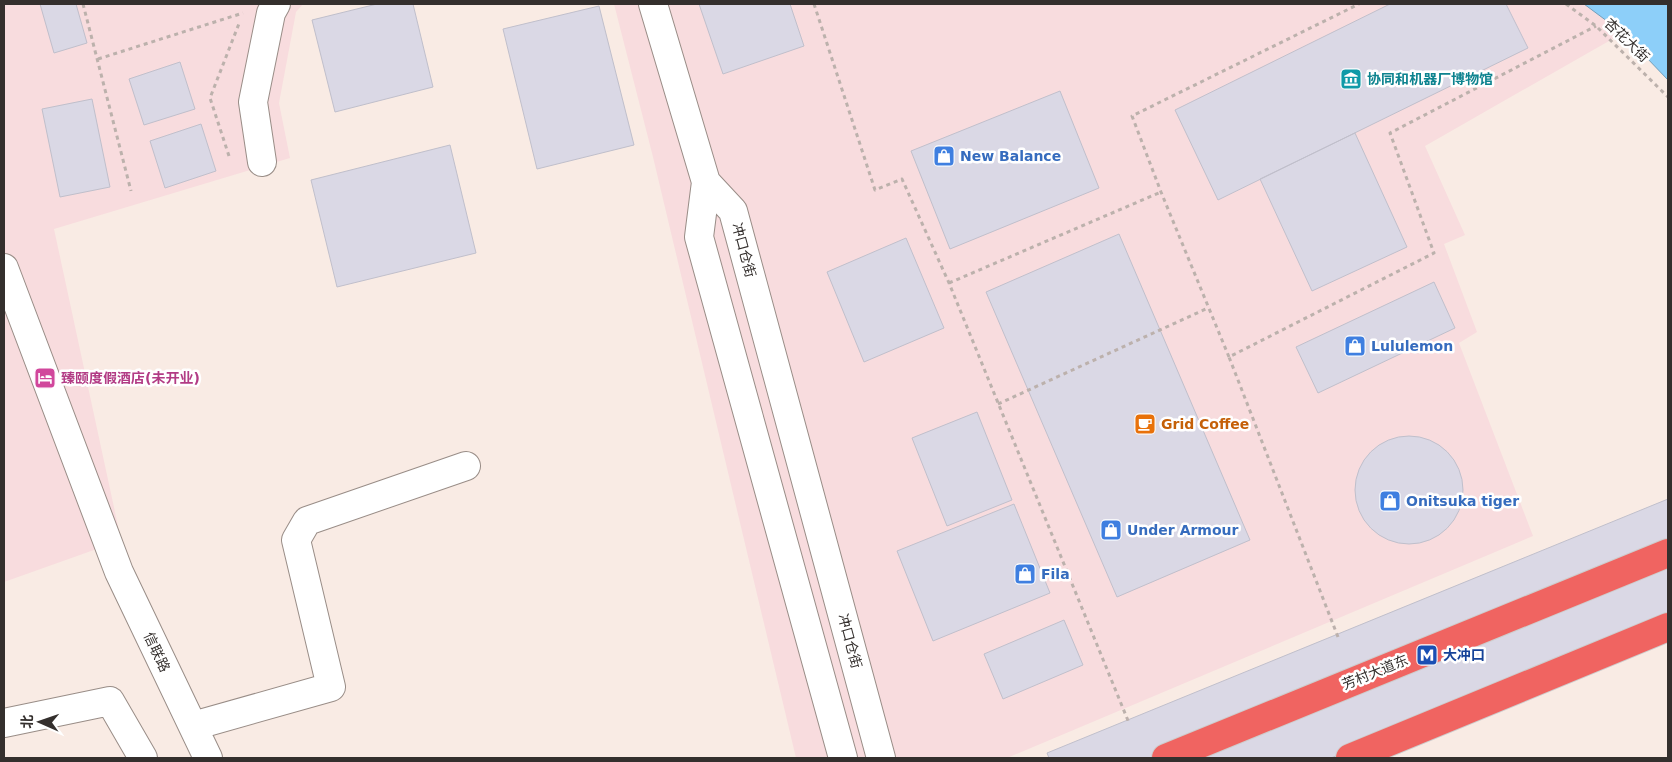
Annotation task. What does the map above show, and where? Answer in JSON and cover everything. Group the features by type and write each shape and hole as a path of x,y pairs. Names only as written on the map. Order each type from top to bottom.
{"highway":[{"name":"芳村大道东","path":"1166,758 1668,553"},
{"path":"1350,758 1668,627"}],"street":[{"path":"262,162 253,102 271,13 276,4"},
{"path":"653,4 706,182 699,237 843,758"},
{"name":"冲口仓街","path":"706,182 733,211 881,758"},
{"name":"信联路","path":"4,268 119,572 208,758"},
{"path":"193,726 332,687 296,540 307,521 466,466"},
{"path":"4,723 110,701 142,758"}],"path":[{"path":"83,4 131,191"},
{"path":"814,4 875,190 902,179 949,283 1129,723"},
{"path":"1338,637 1229,357 1132,116 1359,4"},
{"name":"杏花大街","path":"1566,4 1596,26 1668,97"},
{"path":"229,156 210,98 246,8"},
{"path":"98,59 243,13"},
{"path":"1229,357 1434,254 1390,133 1596,26"},
{"path":"949,283 1161,192"},
{"path":"998,404 1208,308"}],"shaded area":[{"path":"4,4 303,4 296,12 279,103 290,158 54,229 118,526 108,545 4,582"},
{"path":"614,4 1584,4 1623,33 1425,146 1465,235 1444,244 1477,332 1459,343 1533,536 1007,758 796,758 653,157"}],"water":[{"path":"1584,4 1668,4 1668,80 1623,33"}],"building":[{"path":"40,4 76,4 87,43 54,53"},
{"path":"377,4 413,4 433,87 335,112 312,20"},
{"path":"699,4 790,4 804,46 723,74"},
{"name":"协同和机器厂博物馆","path":"1390,4 1506,4 1528,48 1218,200 1175,110"},
{"path":"599,6 634,145 537,169 503,29"},
{"path":"180,62 195,109 144,125 129,79"},
{"path":"1060,91 1099,188 950,249 911,151"},
{"path":"92,99 110,187 60,197 42,109"},
{"path":"201,124 216,171 165,188 150,141"},
{"path":"1355,133 1407,247 1312,291 1260,179"},
{"path":"450,145 476,253 337,287 311,180"},
{"path":"1119,234 1250,540 1117,597 986,292"},
{"path":"906,238 944,328 864,362 827,272"},
{"path":"1434,282 1455,328 1318,393 1296,347"},
{"path":"977,412 1012,500 947,526 912,438"},
{"path":"1409,436 1430,440 1447,452 1459,469 1463,490 1459,511 1447,528 1430,540 1409,544 1388,540 1371,528 1359,511 1355,490 1359,469 1371,452 1388,440"},
{"path":"1668,499 1668,621 1331,758 1049,758 1047,753"},
{"path":"1014,504 1050,593 933,641 897,551"},
{"path":"1064,620 1083,665 1003,699 984,654"}],"place":[{"name":"协同和机器厂博物馆","path":"1351,79"},
{"name":"New Balance","path":"944,156"},
{"name":"Lululemon","path":"1355,346"},
{"name":"臻颐度假酒店(未开业)","path":"45,378"},
{"name":"Grid Coffee","path":"1145,424"},
{"name":"Onitsuka tiger","path":"1390,501"},
{"name":"Under Armour","path":"1111,530"},
{"name":"Fila","path":"1025,574"},
{"name":"大冲口","path":"1427,655"}]}
